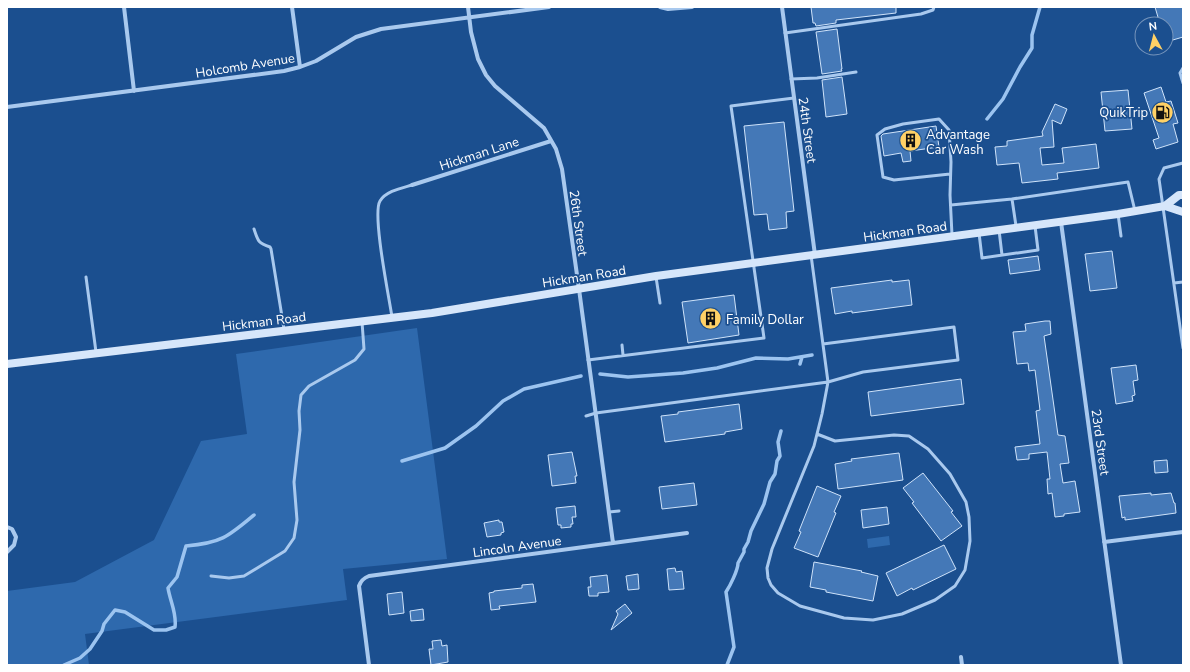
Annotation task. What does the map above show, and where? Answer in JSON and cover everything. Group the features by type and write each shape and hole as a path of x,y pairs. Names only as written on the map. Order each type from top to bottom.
{"main road":[{"name":"Hickman Road","path":"7,364 432,313 656,276 1118,214 1164,206 1179,195 1183,195"},
{"name":"Hickman Road","path":"1164,206 1183,212"}],"street":[{"path":"124,7 134,91"},
{"path":"292,7 300,67"},
{"name":"26th Street","path":"468,7 478,59 486,75 495,86 544,128 556,149 562,169 613,543"},
{"name":"Holcomb Avenue","path":"7,107 245,77 300,67 316,61 356,37 381,29 550,7"},
{"path":"660,7 668,9 692,7"},
{"name":"24th Street","path":"782,7 813,255"},
{"name":"Hickman Lane","path":"412,185 551,141"},
{"name":"23rd Street","path":"1061,222 1121,665"},
{"path":"7,527 12,529 16,538 14,545 7,552"},
{"path":"1104,542 1183,532"},
{"name":"Lincoln Avenue","path":"369,665 359,586 361,581 369,576 687,533"},
{"path":"961,657 962,665"}],"lane":[{"path":"785,33 921,14 933,10 934,7"},
{"path":"1183,68 1180,73 1183,83"},
{"path":"791,79 817,78 856,72"},
{"path":"588,360 764,338 731,106 794,98"},
{"path":"950,174 894,180 883,178 877,135 885,129 903,124 939,119 948,130 950,174 950,195 952,236"},
{"path":"1183,163 1164,168 1159,179 1183,348"},
{"path":"951,205 1012,199 1128,182 1135,211"},
{"path":"392,318 380,244 378,213 379,202 384,195 412,185"},
{"path":"1012,199 1016,228"},
{"path":"1118,214 1121,236"},
{"path":"979,233 982,258 1038,250 1035,225"},
{"path":"254,229 257,240 261,244 270,247 271,249 284,331"},
{"path":"999,230 1002,255"},
{"path":"813,255 828,382 817,434 768,562 768,578 771,585 778,593 800,606 844,618 873,620 902,614 935,600 955,586 965,570 970,542 969,518 966,502 950,474 928,448 909,436 894,435 835,441 817,434"},
{"path":"656,276 660,303"},
{"path":"86,277 97,354"},
{"path":"1174,283 1183,282"},
{"path":"211,576 229,578 244,576 284,551 294,538 297,520 294,482 300,430 301,395 309,386 355,360 364,349 362,322"},
{"path":"586,416 596,413 828,382 863,372 958,360 954,327 823,344"},
{"path":"622,345 623,355"},
{"path":"666,345 666,350"},
{"path":"609,512 619,511"}],"shaded area":[{"path":"417,328 447,559 343,569 347,600 85,634 89,665 7,665 7,591 75,582 154,540 201,441 247,434 236,354"},
{"path":"889,536 890,545 868,548 867,539"}],"building":[{"path":"811,7 896,7 896,13 836,20 836,23 816,26 815,23 813,23"},
{"path":"1155,7 1183,7 1183,37 1174,40 1174,16 1158,16"},
{"path":"837,29 842,71 822,74 816,32"},
{"path":"842,77 847,114 826,117 822,80"},
{"name":"QuikTrip","path":"1161,87 1166,102 1171,101 1178,123 1173,124 1178,142 1156,149 1153,140 1159,138 1144,93"},
{"path":"1128,90 1132,129 1105,131 1101,92"},
{"path":"1055,104 1067,109 1061,124 1052,120 1054,147 1040,148 1042,165 1064,163 1062,148 1096,144 1099,168 1057,173 1058,179 1022,183 1019,163 997,165 995,147 1007,146 1007,141 1043,136 1042,132"},
{"path":"784,122 794,211 786,212 787,228 769,230 767,214 754,215 744,126"},
{"name":"Advantage Car Wash","path":"936,126 939,147 910,151 911,161 903,162 901,153 884,156 881,136 883,134"},
{"path":"1112,251 1117,288 1090,291 1085,254"},
{"path":"1038,256 1040,270 1010,274 1008,260"},
{"path":"892,280 892,282 909,280 912,305 835,314 831,288"},
{"name":"Family Dollar","path":"734,295 739,335 688,343 682,302"},
{"path":"1050,321 1051,334 1044,336 1058,435 1065,436 1069,463 1060,464 1063,483 1075,481 1080,512 1055,517 1052,493 1048,494 1047,479 1050,479 1047,452 1029,454 1029,459 1017,460 1015,447 1040,444 1036,411 1040,410 1035,370 1029,371 1028,363 1017,364 1013,332 1026,331 1025,324"},
{"path":"1136,365 1138,380 1133,381 1135,395 1132,396 1133,401 1116,404 1111,368"},
{"path":"961,379 964,404 871,416 868,392"},
{"path":"739,404 742,429 725,432 725,434 665,442 661,416 678,414 678,412"},
{"path":"572,452 577,476 575,476 576,483 552,486 548,455"},
{"path":"899,453 903,480 838,489 835,464 852,461 851,459"},
{"path":"1167,460 1168,472 1155,473 1154,461"},
{"path":"923,473 953,511 951,512 962,526 941,541 912,503 914,502 903,488"},
{"path":"694,483 697,505 662,509 659,487"},
{"path":"817,486 841,496 834,512 836,513 818,557 794,548 801,532 799,531"},
{"path":"1151,493 1151,495 1171,493 1175,503 1176,513 1125,520 1125,517 1122,518 1119,496"},
{"path":"575,506 576,517 572,517 573,524 571,524 571,527 561,528 561,525 558,525 556,508"},
{"path":"887,507 889,524 863,528 861,510"},
{"path":"499,520 499,522 502,522 504,532 501,533 501,535 487,537 484,523"},
{"path":"944,545 956,569 913,590 912,588 897,596 886,573"},
{"path":"814,562 862,571 861,572 878,576 873,601 826,592 826,590 810,587"},
{"path":"675,568 676,572 682,571 684,589 669,590 667,569"},
{"path":"638,574 639,589 628,590 626,576"},
{"path":"607,575 609,592 598,593 598,596 589,596 588,587 591,587 590,577"},
{"path":"533,584 536,602 499,606 500,609 491,610 489,593 494,591 522,588 522,585"},
{"path":"402,592 404,613 389,615 387,594"},
{"path":"625,604 632,613 611,630 618,614 616,611"},
{"path":"423,609 424,620 411,621 410,611"},
{"path":"441,640 442,646 447,645 448,662 431,665 429,649 433,649 432,641"}],"waterway":[{"path":"987,119 1003,99 1032,48 1032,35 1040,7"},
{"path":"600,374 628,377 683,373 717,368 756,358 788,359 812,355"},
{"path":"800,364 802,357"},
{"path":"402,461 445,448 476,426 503,401 524,389 581,376"},
{"path":"727,665 734,647 726,592 734,578 738,563 764,504 770,482 775,474 777,461 780,456 778,442 781,431"},
{"path":"64,665 80,658 90,649 102,631 104,624 115,610 125,612 154,630 166,630 175,627 174,612 168,588 177,577 186,546 208,543 223,538 254,515"}],"place":[{"name":"QuikTrip","path":"1163,112"},
{"name":"Advantage Car Wash","path":"910,141"},
{"name":"Family Dollar","path":"711,319"}]}
